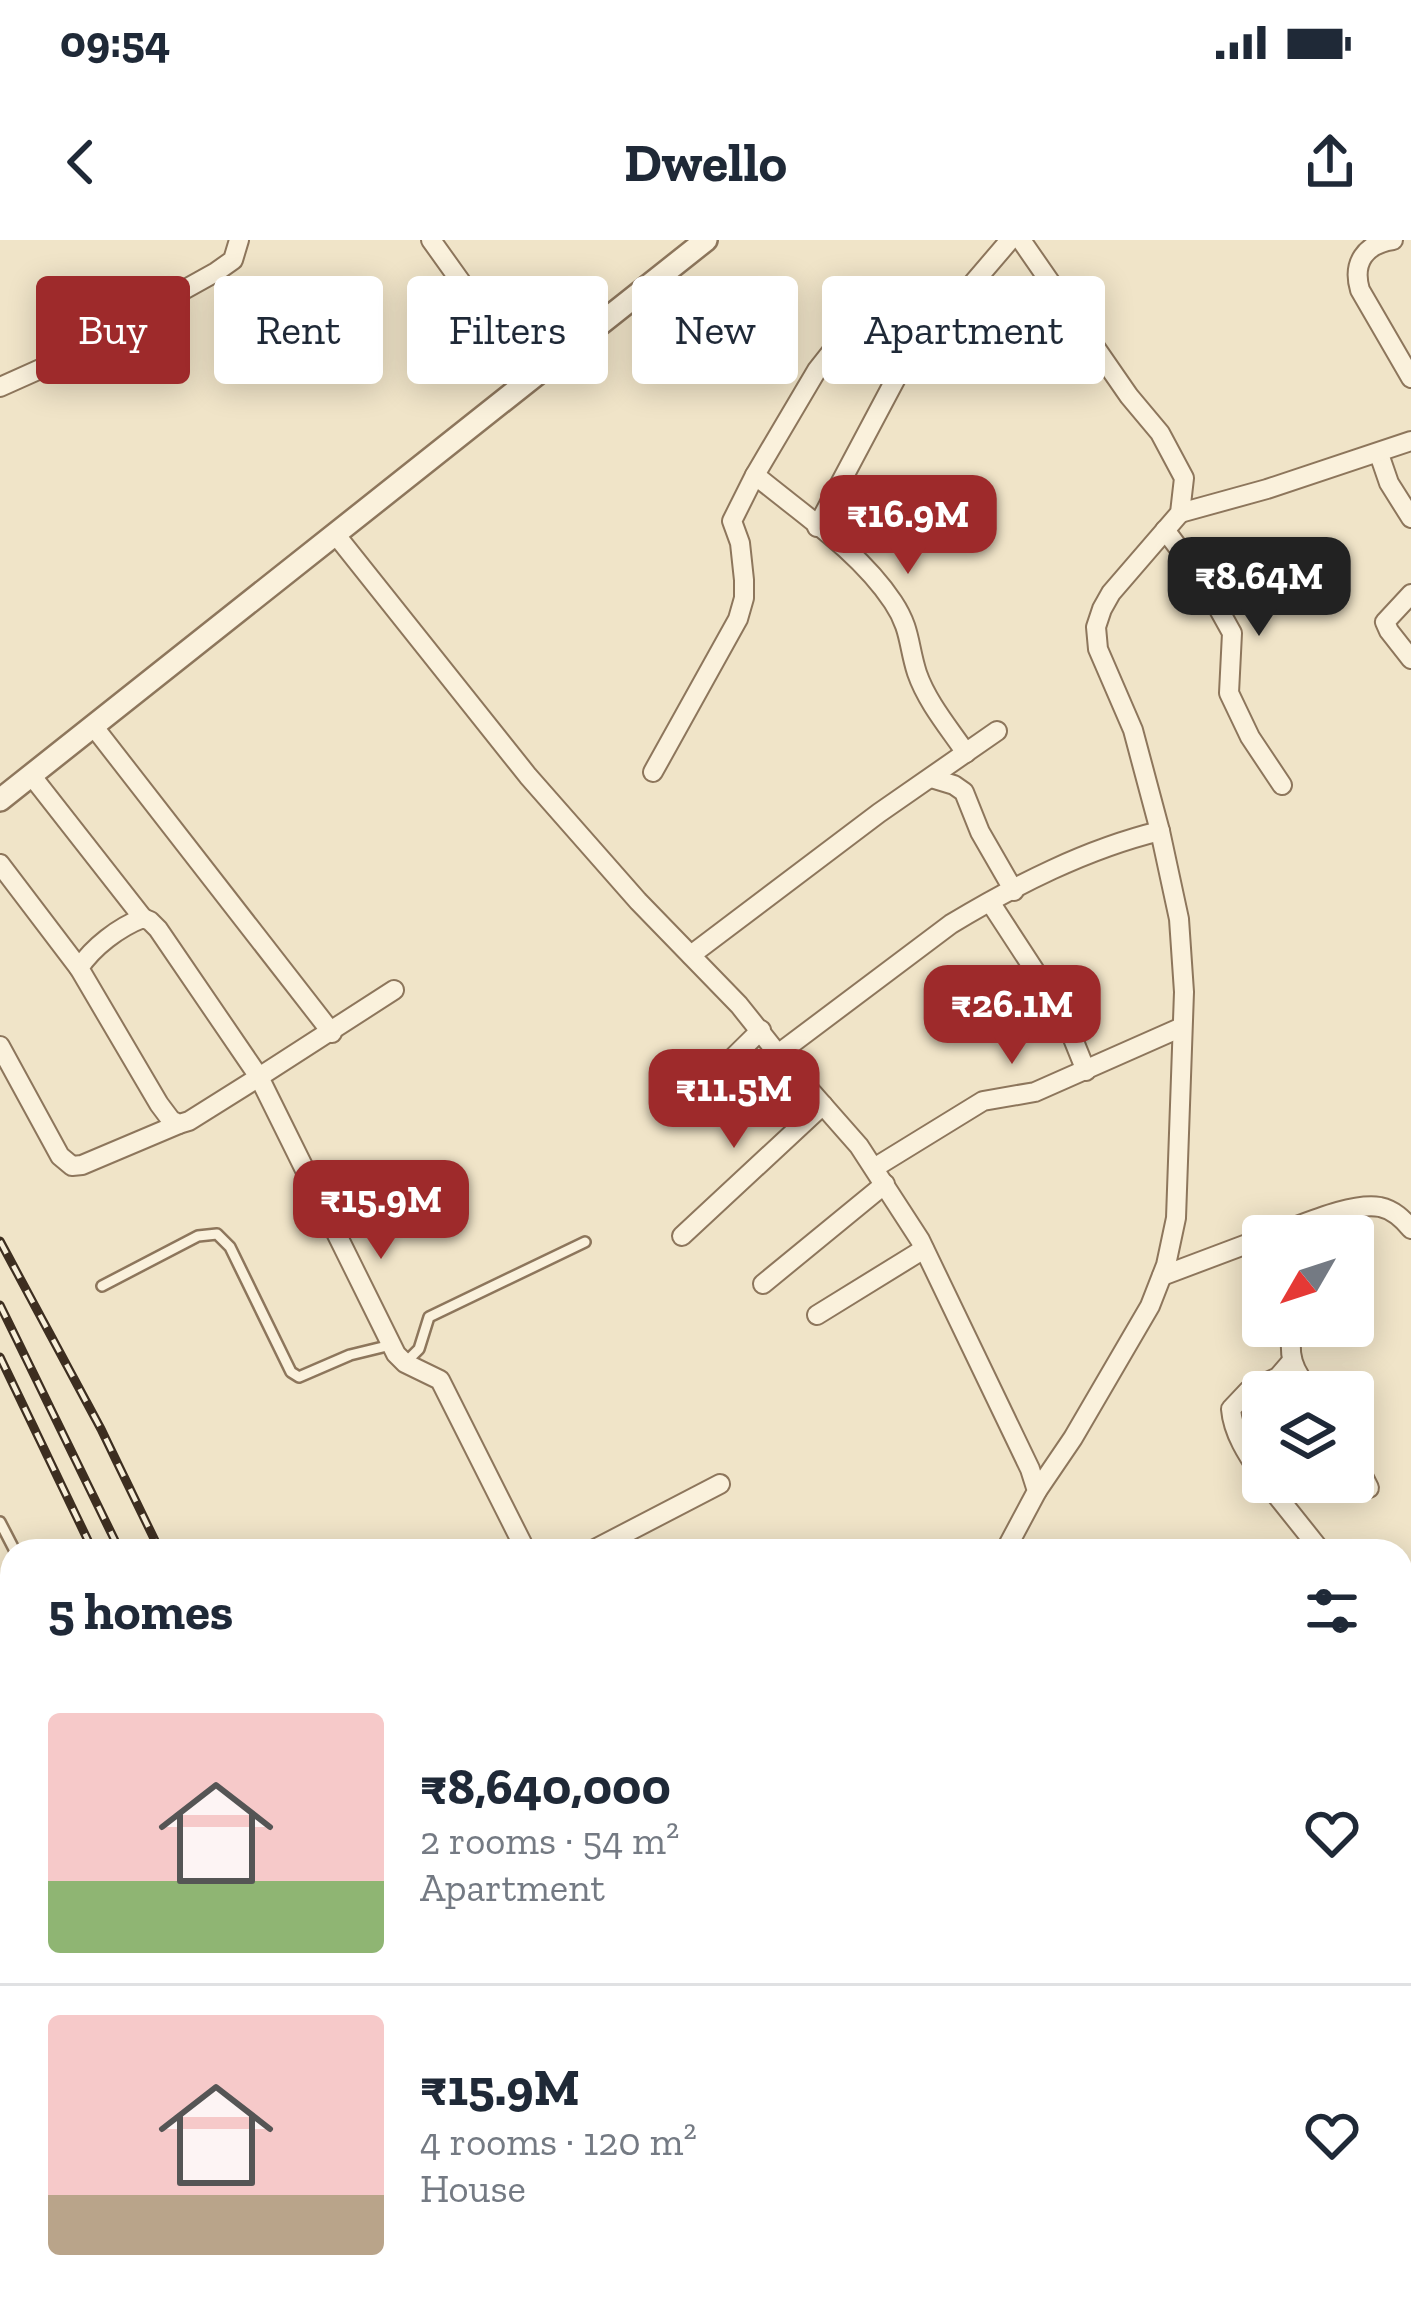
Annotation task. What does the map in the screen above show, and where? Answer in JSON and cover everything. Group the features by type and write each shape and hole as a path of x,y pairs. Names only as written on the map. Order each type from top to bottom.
{"street":[{"path":"0,387 216,272 232,260 239,240"},
{"path":"431,240 457,276"},
{"path":"608,318 706,240"},
{"path":"979,276 1010,240"},
{"path":"1021,240 1174,458 1184,478 1180,513"},
{"path":"1393,240 1378,242 1366,252 1357,264 1356,277 1411,378"},
{"path":"653,772 738,619 744,580 733,521 822,364"},
{"path":"0,800 526,384"},
{"path":"818,527 893,384"},
{"path":"1011,1539 1150,1306 1171,1247 1178,1201 1184,969 1179,919 1132,730 1098,649 1096,627 1102,609 1180,513 1411,441"},
{"path":"1379,454 1388,483 1411,518"},
{"path":"755,476 878,581 911,639 924,689 966,753"},
{"path":"1165,530 1202,579 1232,633 1229,693 1250,737 1282,785"},
{"path":"336,535 528,776 761,1030 859,1146 924,1249 1037,1491"},
{"path":"1411,593 1385,622 1411,659"},
{"path":"94,727 332,1033"},
{"path":"691,955 998,731"},
{"path":"32,775 143,918 158,929 259,1077 391,1346 405,1363 440,1380 520,1539"},
{"path":"931,778 964,792 1013,891"},
{"path":"778,1054 951,924 1091,851 1160,832"},
{"path":"0,864 79,968 159,1104 179,1124"},
{"path":"990,902 1063,1014 1086,1071"},
{"path":"79,968 121,928 143,918"},
{"path":"0,1046 60,1156 72,1166 82,1165 189,1121 394,990"},
{"path":"764,1284 880,1176 982,1101 1036,1092 1182,1027"},
{"path":"683,1107 761,1030"},
{"path":"682,1236 823,1105"},
{"path":"1334,1215 1379,1207 1411,1229"},
{"path":"1162,1276 1242,1247"},
{"path":"817,1315 924,1249"},
{"path":"1292,1347 1295,1371"},
{"path":"1283,1371 1291,1362"},
{"path":"1242,1397 1231,1408 1231,1418 1242,1446"},
{"path":"614,1539 720,1484"},
{"path":"1282,1503 1311,1539"}],"lane":[{"path":"102,1286 198,1236 217,1234 230,1246 291,1372 299,1377 350,1355 391,1346"},
{"path":"405,1363 419,1349 429,1317 585,1242"}],"railway":[{"path":"0,1241 154,1539"},
{"path":"0,1305 114,1539"},
{"path":"0,1357 87,1539"}]}
